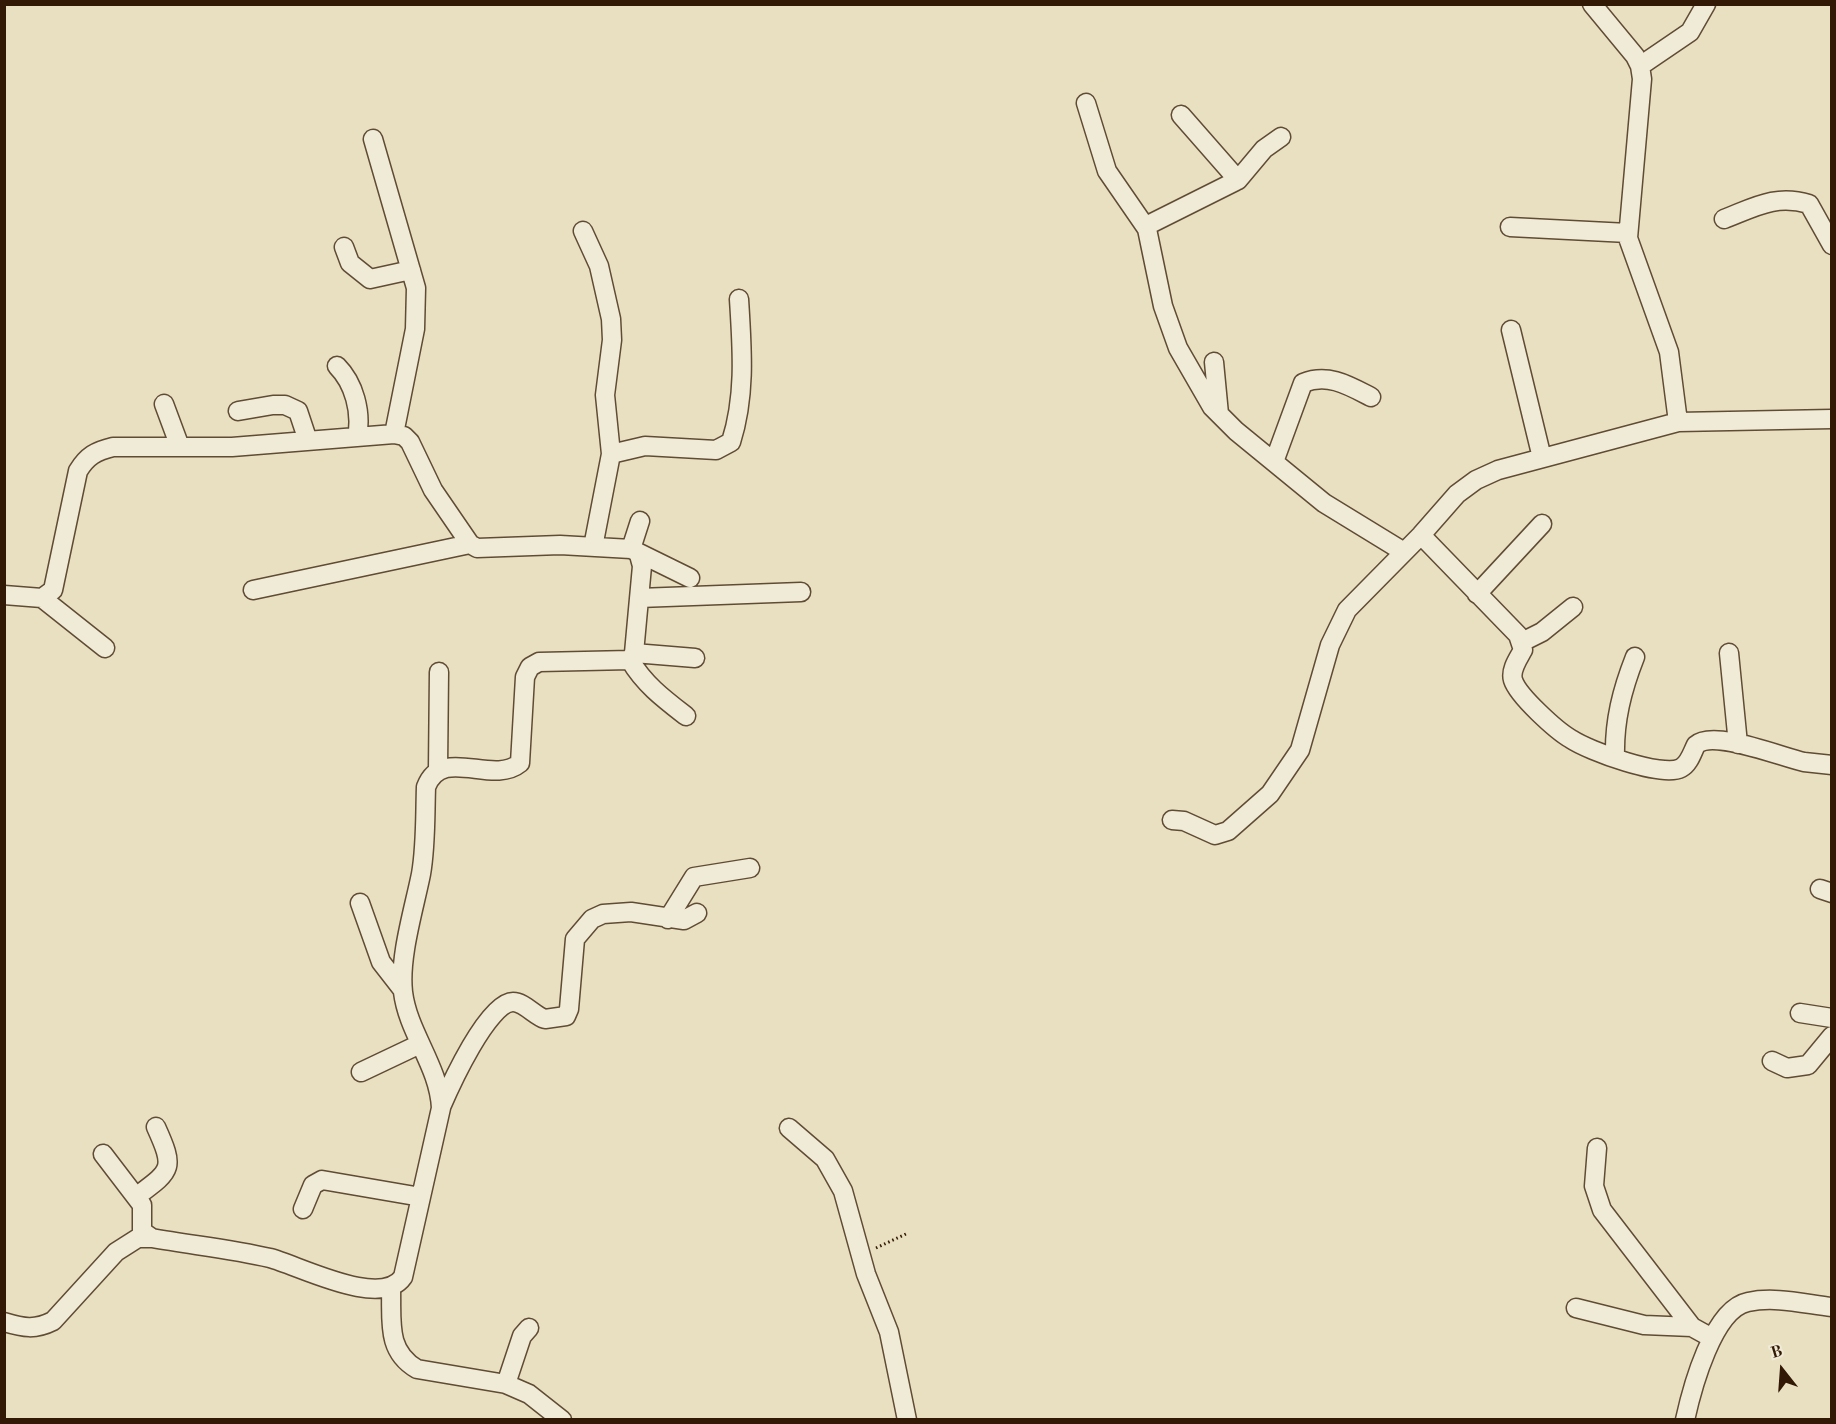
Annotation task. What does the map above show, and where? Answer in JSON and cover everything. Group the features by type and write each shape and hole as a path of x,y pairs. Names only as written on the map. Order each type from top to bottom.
{"street":[{"path":"1592,4 1640,66 1642,79 1628,233 1632,253 1669,352 1678,422"},
{"path":"1640,66 1690,32 1706,4"},
{"path":"1086,103 1107,171 1147,229 1163,306 1178,348 1193,379 1219,414 1324,503 1404,552"},
{"path":"1181,115 1238,180"},
{"path":"1147,229 1150,224 1238,180 1264,149 1281,137"},
{"path":"373,140 416,288 415,329 394,434"},
{"path":"1724,219 1783,198 1795,200 1809,204 1832,245"},
{"path":"1510,227 1628,233"},
{"path":"583,231 599,266 611,319 612,340 605,395 611,454 593,547"},
{"path":"344,247 350,263 370,279 411,270"},
{"path":"611,454 645,446 716,450 731,442 740,413 743,363 740,299"},
{"path":"1511,330 1542,458"},
{"path":"1214,362 1219,414"},
{"path":"337,366 349,378 353,392 359,427 357,437"},
{"path":"1274,462 1302,383 1315,378 1327,378 1371,397"},
{"path":"164,404 180,447"},
{"path":"238,411 285,405 298,411 308,441"},
{"path":"1172,820 1184,821 1215,834 1222,833 1228,831 1270,794 1300,750 1330,645 1347,610 1421,535 1457,494 1476,480 1498,470 1678,422 1832,419"},
{"path":"42,598 53,590 78,471 85,459 98,450 113,447 232,447 394,434 404,436 410,442 433,490 477,549 560,544 635,552 690,578"},
{"path":"640,521 635,552 642,566 632,656 640,676 686,716"},
{"path":"1477,594 1542,524"},
{"path":"1421,535 1518,635 1522,642 1522,650 1513,670 1516,686 1555,728 1589,749 1658,770 1671,771 1687,764 1700,741 1738,744 1803,762 1832,765"},
{"path":"253,590 471,543"},
{"path":"639,598 801,592"},
{"path":"4,595 42,598 105,648"},
{"path":"1522,642 1542,632 1573,607"},
{"path":"1729,653 1738,744"},
{"path":"441,1108 437,1080 410,1023 402,989 403,970 423,859 426,787 430,777 438,769 448,766 504,771 520,763 525,677 530,667 539,662 632,656 695,658"},
{"path":"1615,757 1614,729 1625,684 1635,657"},
{"path":"438,769 439,672"},
{"path":"668,919 694,877 750,868"},
{"path":"360,903 381,962 402,989"},
{"path":"562,1419 529,1394 506,1384 417,1369 404,1362 393,1338 391,1289 403,1277 441,1108 454,1075 478,1035 505,1004 513,1002 545,1019 566,1016 569,1009 575,939 592,919 603,914 631,912 684,920 698,913"},
{"path":"1800,1013 1832,1017"},
{"path":"1772,1061 1787,1068 1808,1065 1832,1036"},
{"path":"361,1072 420,1044"},
{"path":"137,1196 166,1173 168,1165 166,1148 156,1127"},
{"path":"789,1128 825,1159 836,1174 843,1191 861,1255 889,1332 907,1419"},
{"path":"1597,1148 1594,1185 1602,1210 1692,1327 1712,1338"},
{"path":"103,1154 137,1196 142,1207 142,1231 152,1238"},
{"path":"303,1209 313,1185 322,1180 421,1197"},
{"path":"4,1322 26,1328 40,1328 53,1321 116,1252 138,1238 152,1238 269,1258 329,1281 391,1289"},
{"path":"1685,1419 1712,1338 1730,1311 1746,1302 1765,1300 1832,1307"},
{"path":"1576,1308 1644,1325 1692,1327"},
{"path":"506,1384 522,1336 529,1328"}],"path":[{"path":"861,1255 908,1233"}]}
